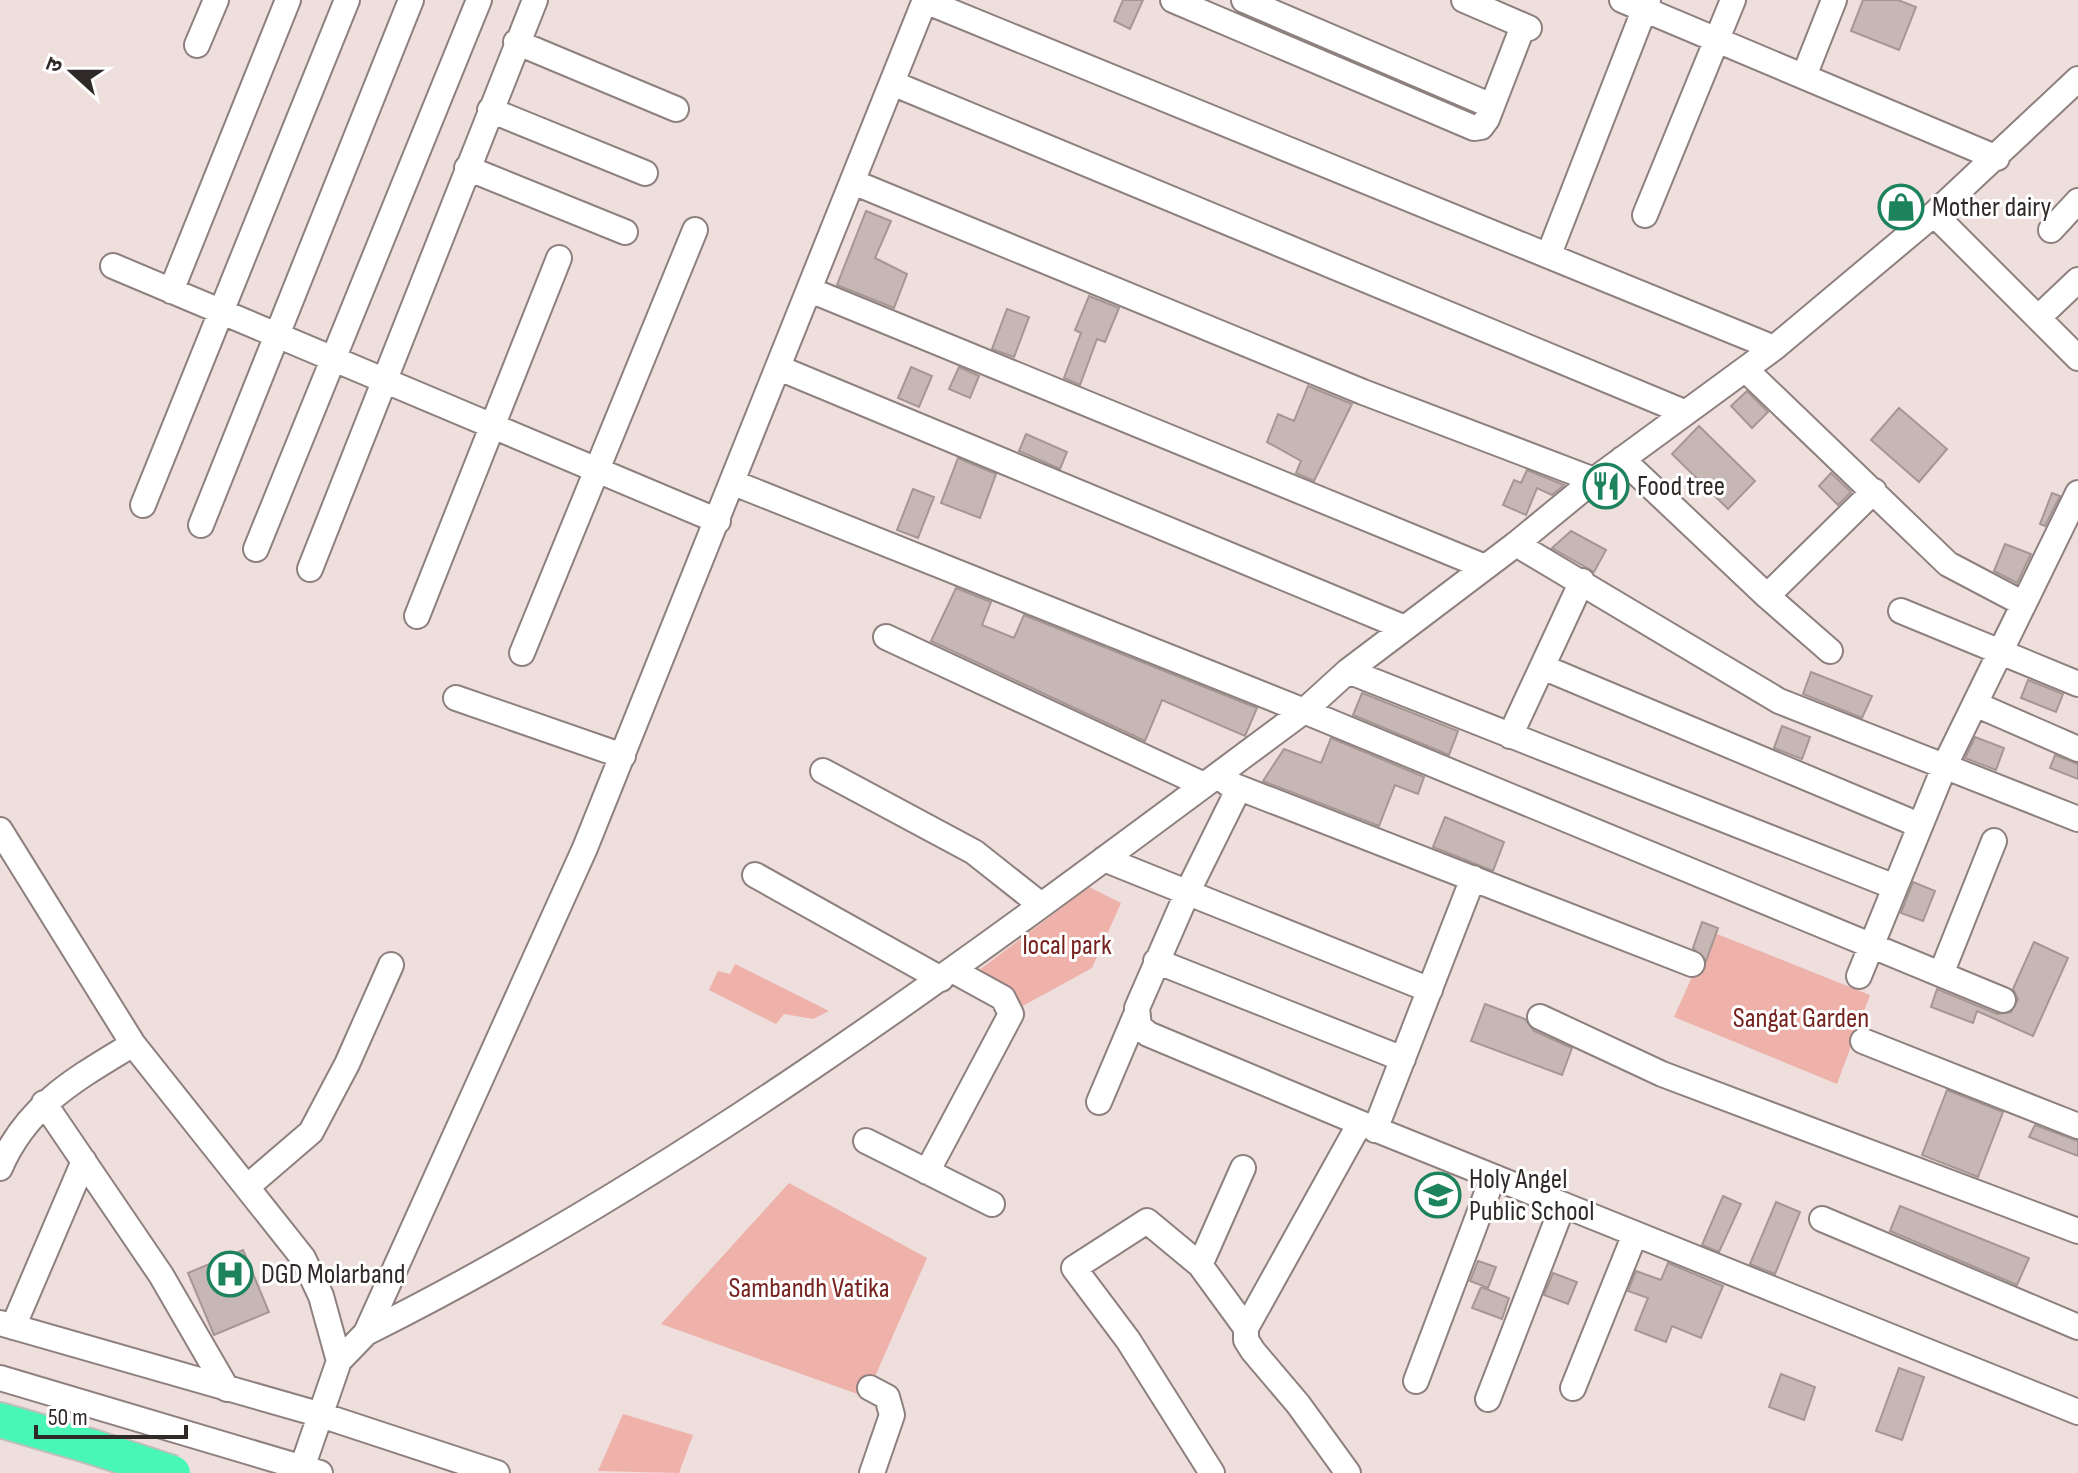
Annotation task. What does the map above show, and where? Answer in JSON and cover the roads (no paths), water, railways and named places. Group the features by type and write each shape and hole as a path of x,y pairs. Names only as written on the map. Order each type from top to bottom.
{"highway":[{"path":"0,1420 173,1473"}],"street":[{"path":"197,45 216,0"},
{"path":"171,291 288,0"},
{"path":"143,505 347,0"},
{"path":"201,525 411,0"},
{"path":"256,549 479,0"},
{"path":"310,569 535,0"},
{"path":"366,1333 585,848 734,483 925,0 1774,348"},
{"path":"1173,0 1474,128 1481,127 1492,106 1526,27 1464,0"},
{"path":"1244,0 1492,106"},
{"path":"1645,215 1733,0"},
{"path":"1804,76 1834,0"},
{"path":"1549,254 1638,3 1716,42 1997,158"},
{"path":"516,42 676,109"},
{"path":"0,1378 311,1470 318,1414 339,1361 366,1333 539,1241 785,1084 946,974 1104,859 1304,711 1348,671 1516,544 1594,480 1774,348 1934,214 2078,79"},
{"path":"892,83 1684,412"},
{"path":"490,110 645,173"},
{"path":"467,168 625,232"},
{"path":"853,182 1363,392 1594,480"},
{"path":"2051,230 2078,201"},
{"path":"1934,214 2078,358"},
{"path":"522,653 695,230"},
{"path":"417,616 559,258"},
{"path":"113,266 718,521"},
{"path":"2039,317 2078,280"},
{"path":"810,290 1485,567"},
{"path":"779,368 1405,628"},
{"path":"1746,370 1948,564 2022,603"},
{"path":"1622,459 1830,651"},
{"path":"734,483 1304,711 2003,1000"},
{"path":"1767,596 1874,491"},
{"path":"1859,976 1945,765 2078,493"},
{"path":"1516,544 1779,701 2078,819"},
{"path":"1510,736 1545,668 1582,581"},
{"path":"1901,611 2078,684"},
{"path":"886,637 1209,781 1239,788 1692,964"},
{"path":"1545,668 1919,825"},
{"path":"1348,671 1895,887"},
{"path":"456,698 623,756"},
{"path":"1975,704 2078,749"},
{"path":"823,771 974,852 1041,905"},
{"path":"1099,1102 1156,961 1239,788"},
{"path":"0,830 133,1044 303,1258 321,1296 339,1361"},
{"path":"1941,974 1994,841"},
{"path":"1104,859 1430,990"},
{"path":"755,875 946,974 1003,998 1011,1014 927,1172"},
{"path":"1348,1473 1298,1404 1253,1351 1246,1340 1246,1328 1368,1126 1403,1059 1473,878"},
{"path":"1156,961 1403,1059"},
{"path":"247,1187 311,1132 347,1064 391,965"},
{"path":"1135,1017 1148,1034 1493,1177 2078,1412"},
{"path":"1540,1017 1662,1074 2078,1231"},
{"path":"1863,1041 2078,1126"},
{"path":"0,1168 26,1120 44,1103 133,1044"},
{"path":"44,1103 161,1275 227,1389"},
{"path":"866,1141 992,1204"},
{"path":"84,1161 6,1325 318,1414 497,1473"},
{"path":"1200,1265 1243,1168"},
{"path":"1416,1381 1493,1177"},
{"path":"1488,1399 1563,1205"},
{"path":"1822,1219 2078,1327"},
{"path":"1212,1473 1128,1340 1074,1268 1147,1221 1200,1265 1246,1328"},
{"path":"1573,1388 1635,1234"},
{"path":"870,1388 887,1397 892,1415 872,1473"},
{"path":"158,1424 159,1473"}],"place":[{"name":"Mother dairy","path":"1901,207"},
{"name":"Food tree","path":"1606,486"},
{"name":"Holy Angel Public School","path":"1438,1195"},
{"name":"DGD Molarband","path":"230,1274"}],"park label":[{"name":"local park","path":"1067,945"},
{"name":"Sangat Garden","path":"1801,1018"},
{"name":"Sambandh Vatika","path":"809,1288"}]}
